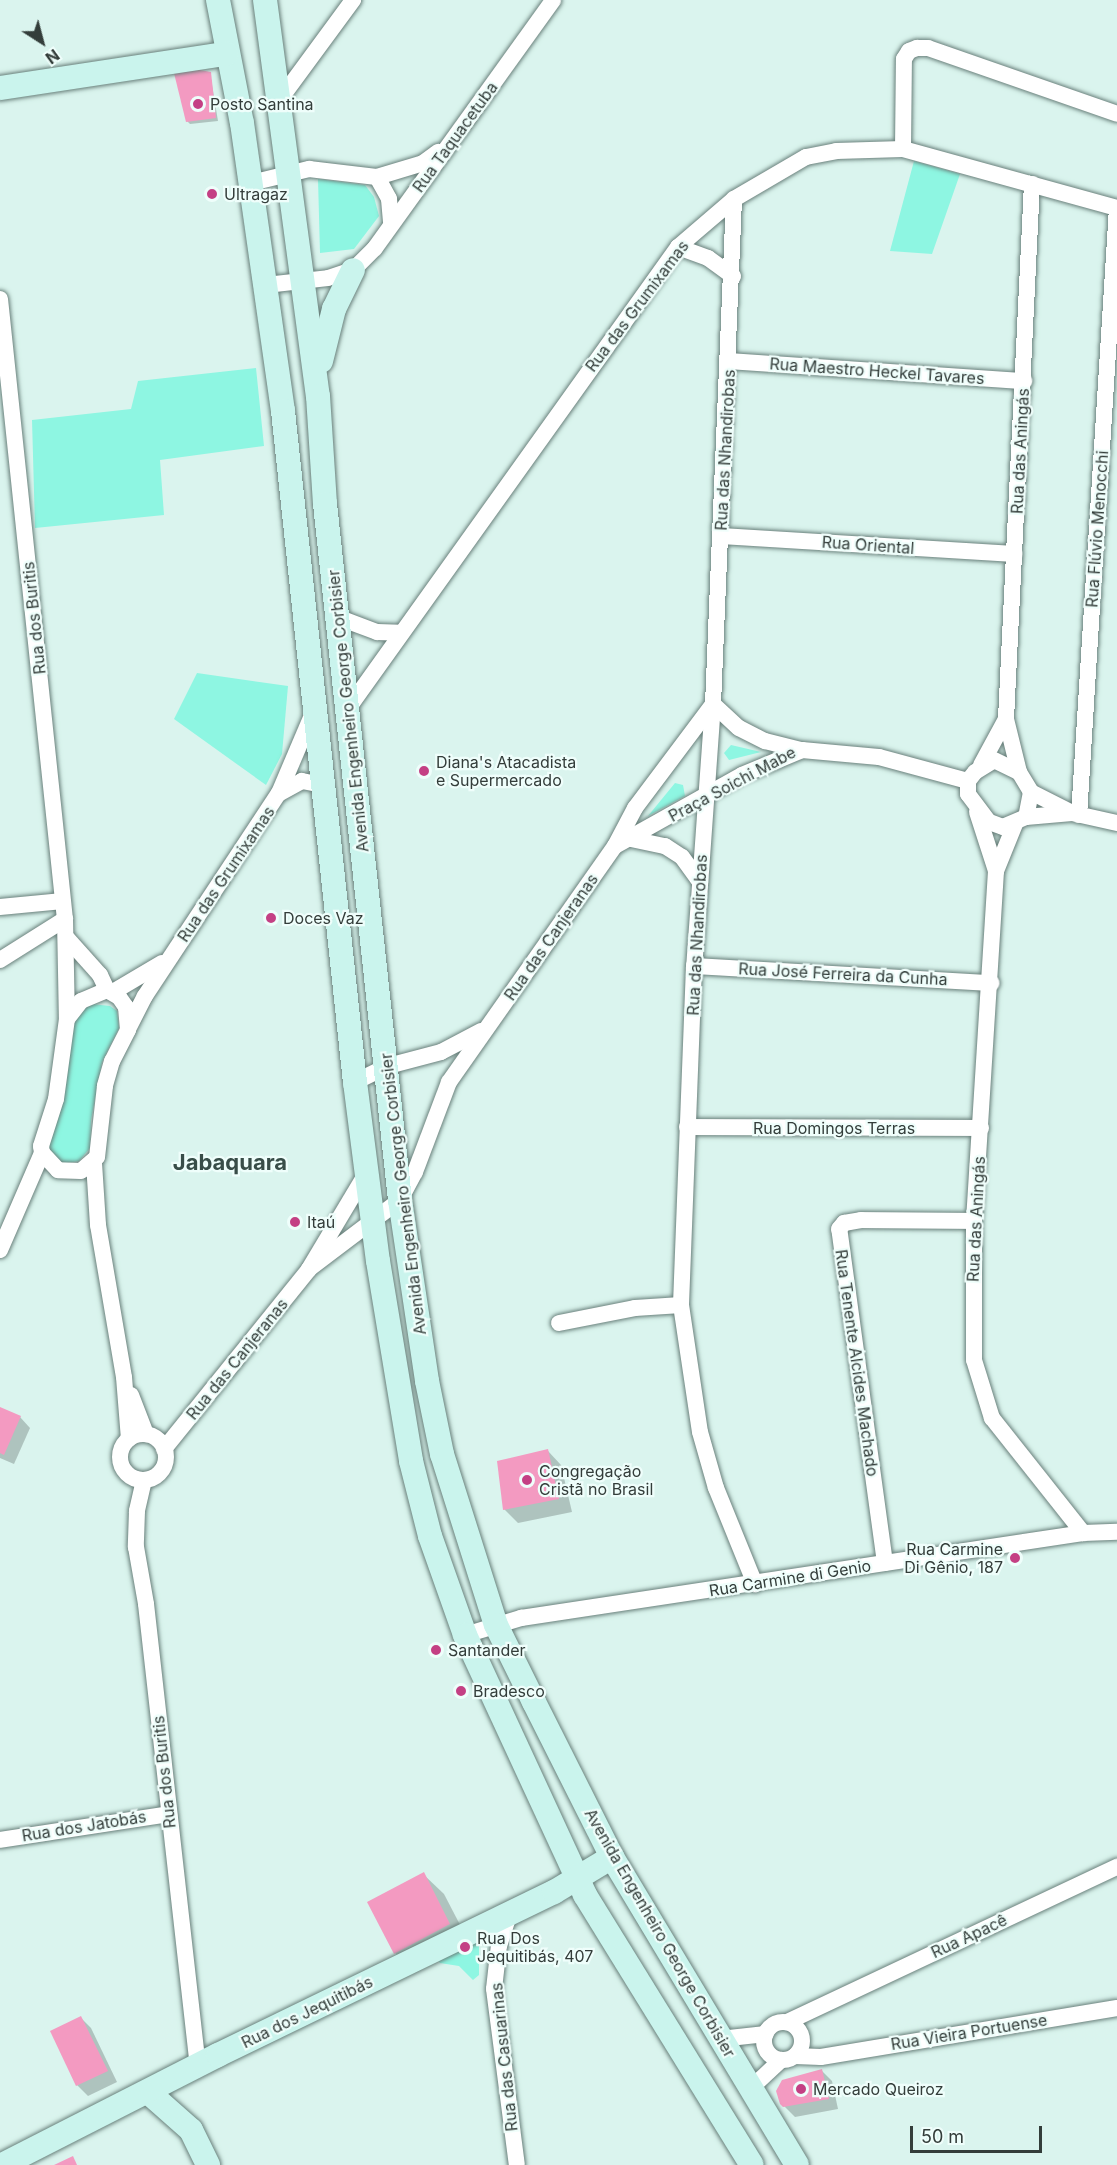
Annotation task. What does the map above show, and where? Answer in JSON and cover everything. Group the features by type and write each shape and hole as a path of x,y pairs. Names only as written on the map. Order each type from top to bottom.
{"main road":[{"name":"Avenida Engenheiro George Corbisier","path":"218,0 251,183 266,285 355,1082 411,1461 430,1536 465,1635 577,1878 752,2165"},
{"name":"Avenida Engenheiro George Corbisier","path":"265,0 281,98 318,396 337,617 388,1066 400,1200 427,1381 442,1454 496,1625 612,1857 797,2165"},
{"path":"0,88 226,54"},
{"path":"318,396 323,340 353,270"},
{"name":"Rua dos Jequitibás","path":"2,2165 198,2065 509,1915 612,1857"},
{"path":"148,2092 191,2130 208,2165"}],"street":[{"path":"281,98 353,0"},
{"name":"Rua Taquacetuba","path":"353,270 391,224 554,0"},
{"path":"903,149 904,59 909,51 917,48 928,48 1117,114"},
{"path":"251,183 309,169 376,177 423,163 451,142"},
{"name":"Rua das Grumixamas","path":"347,710 678,247 734,199 806,157 836,150 903,149 1117,208"},
{"path":"376,177 389,199 391,224"},
{"name":"Rua das Aningás","path":"1019,772 1006,719 1032,184"},
{"name":"Rua das Nhandirobas","path":"734,199 722,536 713,704 694,966 681,1305 700,1432 716,1488 755,1584"},
{"name":"Rua Flúvio Menocchi","path":"1076,814 1117,208"},
{"path":"678,247 708,258 733,276"},
{"path":"266,285 305,281 353,270"},
{"name":"Rua dos Buritis","path":"0,299 4,379 66,937 67,1019 61,1070 44,1130 42,1153"},
{"name":"Rua Maestro Heckel Tavares","path":"729,361 1024,381"},
{"name":"Rua Oriental","path":"722,536 1014,554"},
{"path":"337,617 377,632 400,633"},
{"name":"Praça Soichi Mabe","path":"615,846 635,808 713,704 752,736 802,750"},
{"name":"Rua das Grumixamas","path":"87,1167 112,1060 172,955 279,793 315,708"},
{"name":"Rua das Aningás","path":"981,765 1006,719"},
{"path":"802,750 879,757 968,781"},
{"name":"Praça Soichi Mabe","path":"615,846 764,764 802,750"},
{"path":"1076,814 1021,820 1003,827 989,822 976,808 968,794 968,781 981,765 994,760 1019,772 1030,792 1076,814 1117,823"},
{"name":"Rua das Grumixamas","path":"279,793 302,781 323,785"},
{"path":"1021,820 1030,792"},
{"name":"Rua das Aningás","path":"976,808 996,871 992,983 974,1221 971,1301 974,1360 981,1391 992,1418 1083,1533"},
{"name":"Rua das Aningás","path":"996,871 1021,820"},
{"path":"631,839 665,846 682,857 699,880"},
{"name":"Rua das Canjeranas","path":"309,1269 400,1200 415,1172 448,1082 615,846"},
{"path":"0,907 63,901"},
{"path":"0,960 65,919"},
{"path":"66,937 126,1007 128,1030"},
{"name":"Rua das Grumixamas","path":"67,1019 81,1001 110,991 172,955"},
{"name":"Rua José Ferreira da Cunha","path":"694,966 992,983"},
{"name":"Rua das Canjeranas","path":"355,1082 388,1066 433,1055 487,1027"},
{"path":"433,1055 448,1082"},
{"name":"Rua Domingos Terras","path":"687,1127 981,1128"},
{"path":"0,1250 42,1153 58,1170 87,1167 124,1377 129,1439"},
{"name":"Rua das Canjeranas","path":"164,1449 309,1269 367,1172"},
{"name":"Rua Tenente Alcides Machado","path":"885,1563 839,1229 844,1223 861,1221 974,1221"},
{"path":"559,1323 635,1308 681,1305"},
{"path":"124,1377 146,1434"},
{"path":"146,1434 155,1438 164,1449 162,1469 144,1480 130,1476 121,1465 120,1450 129,1439 146,1434"},
{"name":"Rua dos Buritis","path":"144,1480 137,1511 136,1547 146,1604 198,2065"},
{"name":"Rua Carmine di Genio","path":"465,1635 521,1618 1116,1527"},
{"name":"Rua dos Jatobás","path":"0,1840 169,1814"},
{"name":"Rua Apacê","path":"766,2034 776,2023 793,2026 820,2006 1117,1867"},
{"name":"Rua das Casuarinas","path":"509,1915 499,1944 494,1989 517,2165"},
{"name":"Rua Vieira Portuense","path":"793,2055 821,2057 1117,2008"},
{"path":"793,2026 793,2055"},
{"path":"720,2039 766,2034 767,2051 793,2055"},
{"path":"750,2089 793,2055"}],"green space":[{"path":"914,161 960,174 932,254 890,251"},
{"path":"318,179 365,185 374,197 379,216 354,249 320,253"},
{"path":"256,368 264,446 160,460 164,515 35,528 32,420 131,409 138,381"},
{"path":"197,673 288,686 282,754 266,785 174,719"},
{"path":"731,745 761,752 729,760 724,753"},
{"path":"675,783 683,785 685,796 648,816"},
{"path":"91,1004 110,1006 117,1011 119,1028 102,1062 91,1120 90,1148 79,1161 62,1164 47,1146 66,1085 73,1020 77,1012"},
{"path":"479,1940 479,1975 473,1980 459,1966 440,1963 436,1957"}],"building":[{"name":"Posto Santina","path":"172,65 211,72 216,118 186,122"},
{"path":"0,1407 21,1416 4,1455 0,1453"},
{"name":"Congregação Cristã no Brasil","path":"548,1449 559,1499 503,1510 497,1461"},
{"path":"424,1872 450,1924 394,1954 367,1902"},
{"path":"81,2016 108,2071 76,2086 50,2031"},
{"name":"Mercado Queiroz","path":"822,2069 829,2099 783,2107 780,2104 776,2091 782,2080"},
{"path":"73,2156 77,2165 54,2165"}],"place":[{"name":"Posto Santina","path":"198,104"},
{"name":"Ultragaz","path":"212,194"},
{"name":"Diana's Atacadista e Supermercado","path":"424,771"},
{"name":"Doces Vaz","path":"271,918"},
{"name":"Itaú","path":"295,1222"},
{"name":"Congregação Cristã no Brasil","path":"527,1480"},
{"name":"Rua Carmine Di Gênio, 187","path":"1015,1558"},
{"name":"Santander","path":"436,1650"},
{"name":"Bradesco","path":"461,1691"},
{"name":"Rua Dos Jequitibás, 407","path":"465,1947"},
{"name":"Mercado Queiroz","path":"801,2089"}],"district":[{"name":"Jabaquara","path":"230,1163"}]}
